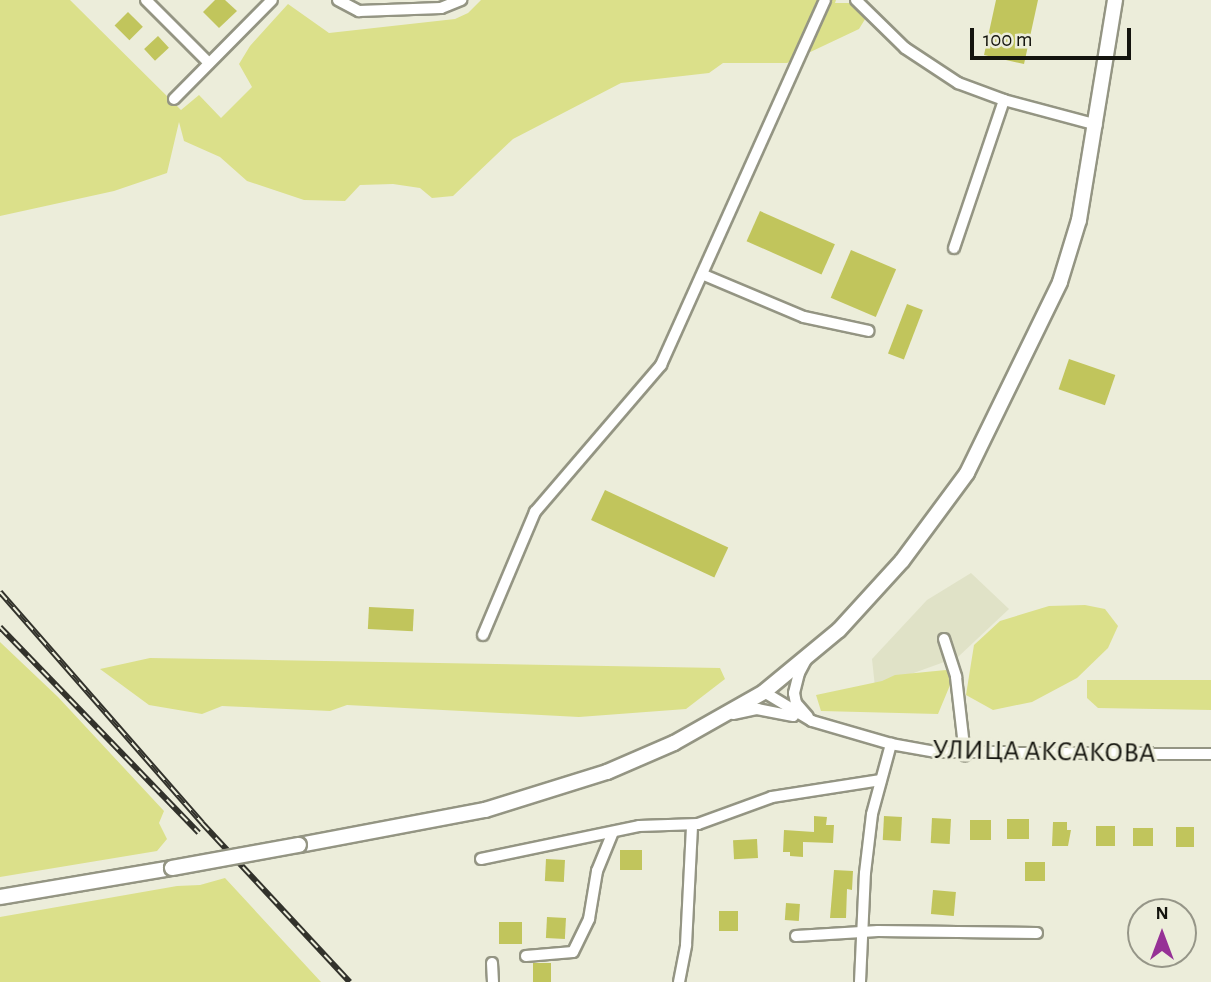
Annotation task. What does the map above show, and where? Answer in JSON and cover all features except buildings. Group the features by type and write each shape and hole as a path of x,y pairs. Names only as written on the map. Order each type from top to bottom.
{"main road":[{"path":"0,897 423,823 550,792 652,753 719,719 764,692 806,660 839,630 902,561 967,473 1060,282 1079,220 1097,125 1115,0"}],"street":[{"path":"146,0 209,64"},
{"path":"174,99 272,0"},
{"path":"338,0 359,11 441,8 461,0"},
{"path":"483,635 535,512 661,365 704,275 825,0"},
{"path":"856,0 905,48 958,83 1004,100 1097,125"},
{"path":"954,248 1004,100"},
{"path":"704,275 804,317 869,331"},
{"path":"944,639 956,677 965,755"},
{"path":"806,660 794,693 796,703 812,721"},
{"name":"УЛИЦА АКСАКОВА","path":"764,692 812,721 891,744 965,755 1211,754"},
{"path":"719,719 757,709 812,721"},
{"path":"860,982 872,814 891,744"},
{"path":"481,859 639,826 692,825 772,797 881,780"},
{"path":"679,982 686,946 692,825"},
{"path":"526,956 573,951 589,919 597,871 613,832"},
{"path":"796,936 863,932 1037,933"},
{"path":"492,963 493,982"}],"shaded area":[{"path":"971,573 1009,609 958,657 875,687 872,659 927,600"}],"green space":[{"path":"0,0 70,0 181,110 199,95 221,118 252,87 239,64 250,46 288,4 329,33 455,19 468,13 481,0 836,0 835,3 849,3 867,16 859,29 787,63 723,63 709,73 621,83 513,139 453,196 432,198 420,188 393,184 360,185 345,201 304,200 247,181 220,157 184,141 179,122 167,173 114,191 0,216"},
{"path":"1085,605 1105,609 1118,626 1108,648 1077,678 1032,702 993,710 966,695 974,645 1000,621 1049,606"},
{"path":"0,642 58,697 164,811 159,823 167,839 157,851 0,877"},
{"path":"150,658 720,668 725,679 686,709 579,717 347,705 330,711 222,706 202,714 149,705 100,669"},
{"path":"946,670 953,678 938,714 821,711 816,695 882,681 895,675"},
{"path":"1087,680 1211,680 1211,710 1098,708 1087,698"},
{"path":"225,878 321,982 0,982 0,917 177,886 200,885"}],"railway":[{"path":"0,592 202,823 350,982"},
{"path":"0,627 199,833"}]}
